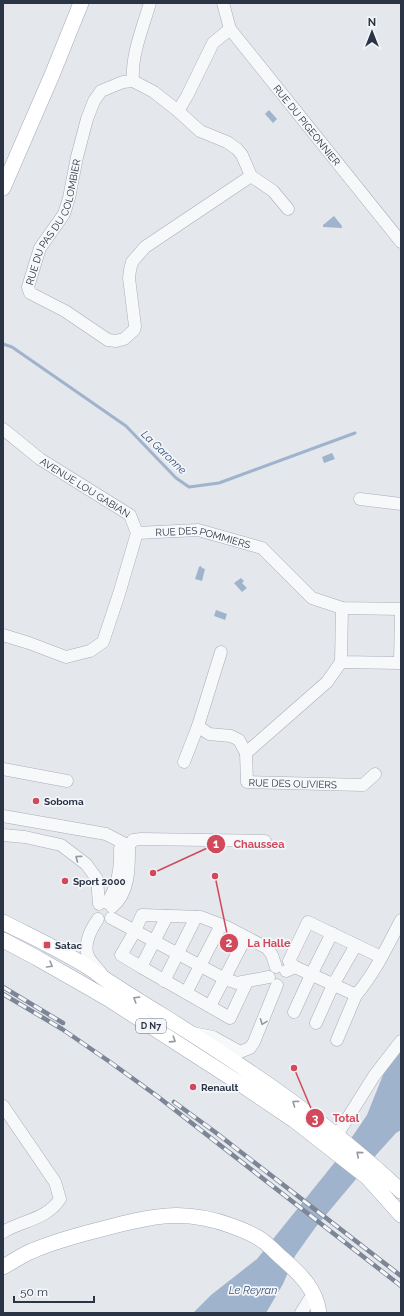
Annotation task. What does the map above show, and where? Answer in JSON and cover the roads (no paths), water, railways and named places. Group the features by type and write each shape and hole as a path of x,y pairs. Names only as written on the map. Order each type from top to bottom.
{"main road":[{"path":"3,188 82,3"},
{"path":"3,922 91,969 110,983"},
{"name":"D N7","path":"3,929 88,974 110,983 189,1032 295,1103 375,1172"},
{"name":"D N7","path":"3,940 107,998 294,1120 339,1142"},
{"path":"375,1172 401,1175"},
{"path":"375,1172 401,1191"},
{"path":"375,1172 401,1200"},
{"path":"375,1172 401,1215"},
{"path":"3,1267 31,1251 70,1237 136,1220 168,1215 191,1216 216,1220 245,1231 263,1241 297,1272 311,1288 319,1313"},
{"path":"297,1272 305,1288 309,1306"}],"street":[{"path":"150,3 139,38 132,71 133,81 154,92 200,131 227,142 237,149 242,155 251,176 273,191 288,209"},
{"name":"RUE DU PIGEONNIER","path":"223,3 230,29 401,242"},
{"path":"178,111 213,43 230,29"},
{"name":"RUE DU PAS DU COLOMBIER","path":"133,81 123,82 101,91 94,101 87,119 79,149 69,198 64,214 40,248 28,286 30,293 65,311 108,340 116,341 124,339 134,330 135,326 129,278 132,262 145,248 251,176"},
{"name":"AVENUE LOU GABIAN","path":"3,429 40,459 130,515 137,533"},
{"path":"360,499 401,504"},
{"name":"RUE DES POMMIERS","path":"137,533 198,530 262,548 312,598 342,608 401,610"},
{"path":"3,635 66,657 90,651 103,642 120,594 137,533"},
{"path":"198,726 209,734 231,736 239,740 246,753 327,682 341,662 342,608"},
{"path":"341,662 401,664 401,610"},
{"path":"184,762 198,726 221,652"},
{"name":"RUE DES OLIVIERS","path":"246,753 247,782 363,786 375,774"},
{"path":"3,769 67,781"},
{"path":"3,816 106,834 129,846"},
{"path":"3,835 25,837 61,845 86,864 97,880 107,908 135,931 225,979 237,983 281,974 311,975 356,995"},
{"path":"110,983 89,958 87,954 87,939 98,919 95,910 107,908 119,902 124,892 128,876 129,846 133,840 265,841"},
{"path":"247,982 230,1018 120,955 135,931 142,915 201,917 222,925 267,948 281,974"},
{"path":"141,967 167,916"},
{"path":"164,981 196,917"},
{"path":"337,1040 356,995 362,989 401,920"},
{"path":"189,1032 213,1037 240,1052 250,1048 261,1029 281,974 308,922 381,957"},
{"path":"186,993 222,925"},
{"path":"294,1012 332,933"},
{"path":"210,1006 246,937"},
{"path":"316,1023 333,985 356,945"},
{"path":"339,1142 374,1076 401,1041"},
{"path":"3,1106 55,1182 60,1199 55,1207 45,1214 3,1232"},
{"path":"301,1313 309,1306"}],"water":[{"path":"269,110 277,119 273,123 265,114"},
{"path":"334,216 342,228 323,227 323,225"},
{"path":"332,453 335,459 324,463 322,457"},
{"path":"201,566 205,569 202,581 195,579 199,567"},
{"path":"241,578 244,581 242,583 247,588 242,592 234,583"},
{"path":"216,610 227,614 225,620 214,616"},
{"name":"Le Reyran","path":"401,1048 401,1130 396,1133 377,1154 315,1228 295,1256 283,1284 266,1313 193,1313 211,1295 257,1259 335,1162 367,1115 387,1065"}],"waterway":[{"name":"La Garonne","path":"3,344 12,347 126,426 176,478 189,487 219,483 355,433"}],"railway":[{"path":"3,987 63,1023"},
{"path":"3,994 62,1029 157,1096 401,1286"},
{"path":"174,1102 401,1276"}],"place":[{"name":"Soboma","path":"36,801"},
{"name":"Chaussea","path":"153,873"},
{"name":"La Halle","path":"215,876"},
{"name":"Sport 2000","path":"65,881"},
{"name":"Satac","path":"47,945"},
{"name":"Total","path":"294,1068"},
{"name":"Renault","path":"193,1087"}]}
